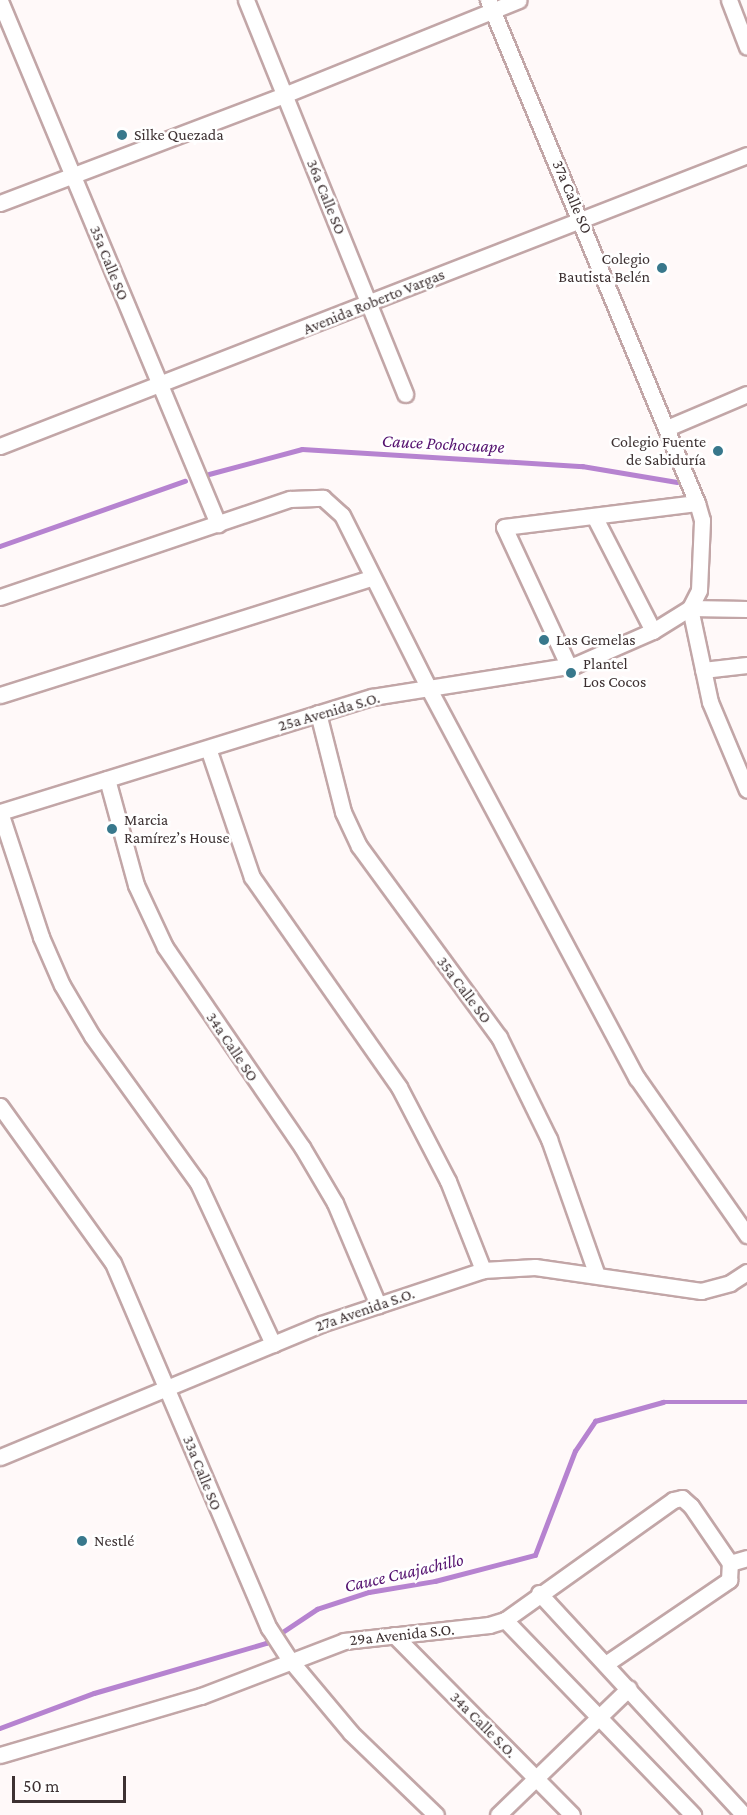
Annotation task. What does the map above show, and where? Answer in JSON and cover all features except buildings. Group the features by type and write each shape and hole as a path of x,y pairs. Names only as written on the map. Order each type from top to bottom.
{"street":[{"name":"36a Calle SO","path":"246,0 405,394"},
{"path":"0,202 284,95 491,5 519,0"},
{"path":"729,0 747,47"},
{"name":"35a Calle SO","path":"0,1 74,175 158,385 218,524"},
{"name":"37a Calle SO","path":"491,5 582,218 667,428"},
{"name":"Avenida Roberto Vargas","path":"0,446 369,305 582,218 747,155"},
{"path":"747,394 667,428 698,503 702,520 699,590 690,608 710,702 747,790"},
{"path":"0,597 290,499 324,498 342,515 430,691 637,1078 747,1235"},
{"path":"569,666 504,527 698,503"},
{"path":"594,516 653,631"},
{"path":"0,695 372,578"},
{"path":"690,608 747,609"},
{"name":"25a Avenida S.O.","path":"0,812 209,750 372,697 430,691 569,666 653,631 690,608"},
{"path":"703,670 747,665"},
{"name":"35a Calle SO","path":"318,713 343,812 359,846 499,1037 549,1139 597,1275"},
{"path":"209,750 252,877 399,1087 448,1181 483,1270"},
{"name":"34a Calle SO","path":"106,779 136,885 165,947 302,1147 335,1203 378,1305"},
{"path":"0,812 41,938 63,985 92,1036 198,1183 273,1344"},
{"name":"33a Calle SO","path":"0,1106 113,1263 269,1628 287,1656 351,1733 436,1815"},
{"name":"27a Avenida S.O.","path":"0,1457 273,1344 378,1305 483,1270 535,1267 701,1291 730,1283 747,1272"},
{"name":"29a Avenida S.O.","path":"0,1755 201,1696 287,1656 344,1641 489,1625 505,1620 523,1609 539,1593 666,1504 682,1498 730,1563"},
{"path":"607,1663 729,1580 730,1563 747,1558"},
{"path":"539,1593 607,1663 744,1815"},
{"path":"505,1620 693,1815"},
{"name":"34a Calle S.O.","path":"394,1635 572,1815"},
{"path":"498,1815 538,1780 629,1688"}],"waterway":[{"name":"Cauce Pochocuape","path":"209,474 302,449 582,466 677,482"},
{"name":"Cauce Pochocuape","path":"0,546 185,481"},
{"name":"Cauce Cuajachillo","path":"0,1728 94,1693 266,1643 317,1609 369,1592 435,1581 535,1555 575,1451 595,1421 663,1402 747,1402"}],"place":[{"name":"Silke Quezada","path":"122,135"},
{"name":"Colegio Bautista Belén","path":"662,268"},
{"name":"Colegio Fuente de Sabiduría","path":"718,451"},
{"name":"Las Gemelas","path":"544,640"},
{"name":"Plantel Los Cocos","path":"571,673"},
{"name":"Marcia Ramírez’s House","path":"112,829"},
{"name":"Nestlé","path":"82,1541"}]}
